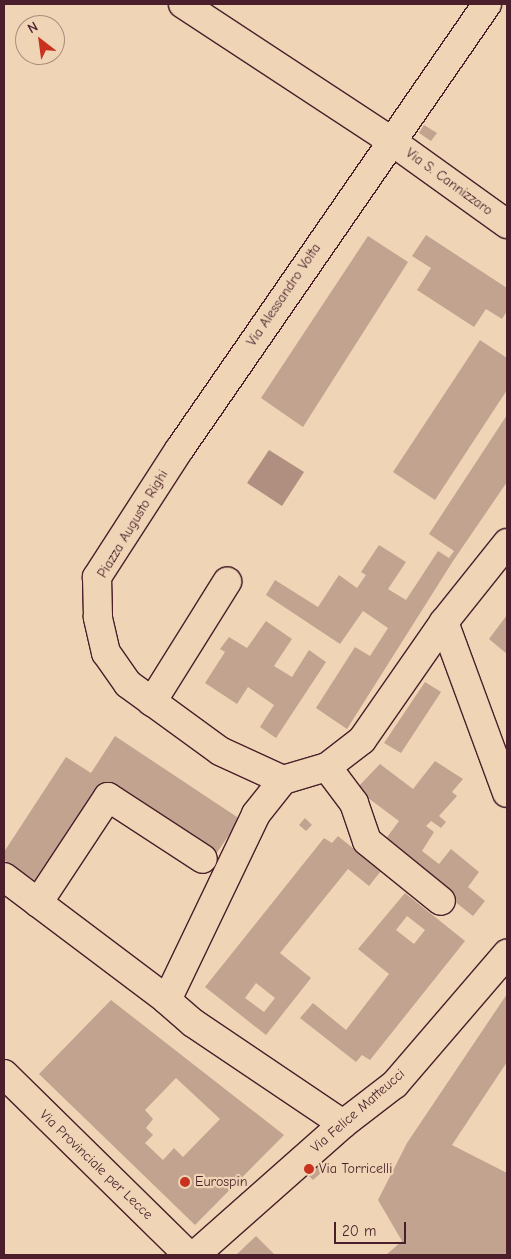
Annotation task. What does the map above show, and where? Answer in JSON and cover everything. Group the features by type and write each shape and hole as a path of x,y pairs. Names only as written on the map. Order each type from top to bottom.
{"street":[{"name":"Via S. Cannizzaro","path":"183,4 390,140 507,224"},
{"name":"Via Alessandro Volta","path":"179,450 390,140 487,4"},
{"name":"Piazza Augusto Righi","path":"179,450 98,577 98,617 106,653 128,684 220,752 282,780"},
{"path":"167,1000 256,814 282,780 327,767 362,740 444,622 507,544"},
{"path":"152,702 227,582"},
{"path":"444,622 507,793"},
{"path":"327,767 354,803 367,841 441,901"},
{"path":"38,903 108,797 203,859"},
{"path":"4,877 167,1000 193,1023 342,1124"},
{"name":"Via Felice Matteucci","path":"195,1255 342,1124 395,1084 507,954"},
{"name":"Via Provinciale per Lecce","path":"4,1074 188,1255"}],"shaded area":[{"path":"269,450 304,472 282,506 247,483"}],"building":[{"path":"424,125 437,133 431,141 419,133"},
{"path":"426,235 507,288 507,311 502,319 486,309 474,327 417,290 431,268 412,256"},
{"path":"368,236 408,262 303,427 261,398"},
{"path":"480,340 507,358 507,390 435,500 393,472"},
{"path":"507,415 507,482 453,561 347,729 316,708 355,647 370,656 388,628 363,611 340,644 266,595 275,580 318,607 339,575 357,588 366,575 361,572 379,545 406,562 388,589 406,600 438,551 449,558 454,551 429,534"},
{"path":"507,615 507,654 489,639"},
{"path":"266,621 292,639 274,666 292,677 309,650 326,662 276,738 260,727 274,705 248,687 237,704 205,683 225,652 220,649 229,637 247,648"},
{"path":"425,682 441,692 401,753 384,743"},
{"path":"115,736 240,819 216,854 106,782 40,884 4,860 4,852 66,757 91,773"},
{"path":"435,761 463,779 452,792 457,796 439,816 446,822 441,828 431,821 426,826 434,832 422,851 439,864 451,849 479,872 468,887 485,901 473,916 382,844 399,821 356,789 380,764 413,789"},
{"path":"305,818 312,825 306,831 299,825"},
{"path":"338,836 381,871 369,886 348,869 280,953 311,978 266,1035 205,987 324,838 332,843","holes":["256,983 275,998 264,1012 245,998"]},
{"path":"405,893 465,941 370,1060 362,1055 356,1062 300,1018 313,1003 346,1030 389,974 358,949","holes":["407,916 425,930 414,944 396,930"]},
{"path":"507,994 507,1062 452,1145 507,1173 507,1255 386,1255 402,1241 378,1200 407,1143"},
{"path":"111,1000 284,1135 195,1225 39,1074","holes":["176,1078 220,1119 183,1157 174,1148 163,1160 145,1143 153,1135 146,1128 153,1119 145,1110"]},
{"path":"319,1166 323,1171 313,1180 308,1175"},
{"path":"256,1236 275,1255 236,1255"}],"place":[{"name":"Via Torricelli","path":"309,1169"},
{"name":"Eurospin","path":"185,1182"}]}
